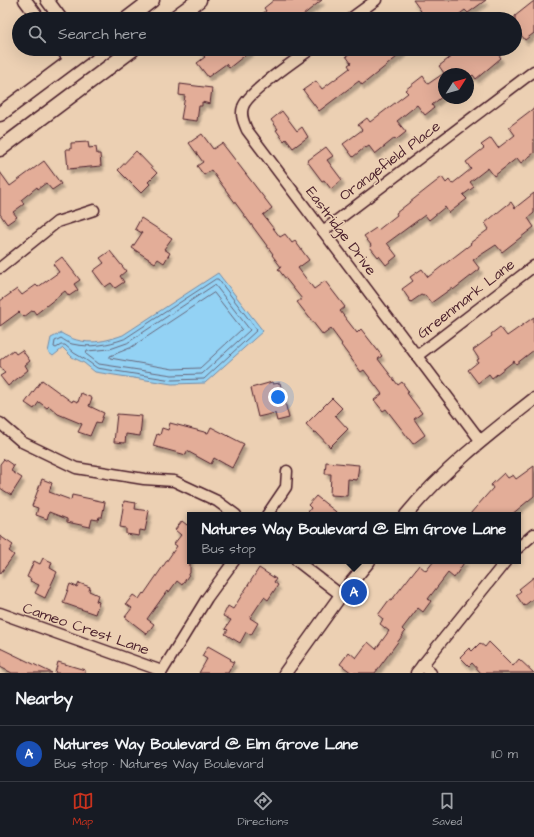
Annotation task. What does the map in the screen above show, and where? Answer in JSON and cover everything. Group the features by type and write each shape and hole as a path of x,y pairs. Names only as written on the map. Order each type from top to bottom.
{"main road":[{"path":"136,12 152,0"},
{"path":"183,12 199,0"},
{"path":"0,114 77,56"},
{"path":"0,149 124,56"}],"street":[{"path":"25,0 34,12"},
{"path":"47,0 56,12"},
{"path":"360,12 376,0"},
{"path":"67,56 70,61"},
{"name":"Eastridge Drive","path":"302,56 250,95 243,106 242,117 247,130 480,440"},
{"name":"Orangefield Place","path":"322,231 534,71"},
{"path":"0,268 57,222 94,210"},
{"name":"Greenmark Lane","path":"417,356 534,266"},
{"path":"409,512 444,473 480,440 534,399"},
{"path":"0,423 22,442 76,468 144,479 174,481 217,501 232,512"},
{"path":"269,512 286,487 287,471"},
{"path":"521,545 534,534"},
{"path":"162,672 208,598 232,564"},
{"path":"301,564 341,595"},
{"path":"285,673 341,595 366,564"},
{"path":"431,673 419,669 504,564"},
{"name":"Cameo Crest Lane","path":"0,613 162,672"}],"water":[{"path":"218,273 263,331 205,383 172,384 95,372 84,363 72,357 63,348 53,356 48,352 51,338 61,333 76,340 92,342 107,340 123,335"}],"building":[{"path":"274,0 322,0 307,12 265,12 266,11 264,8"},
{"path":"413,0 486,0 469,12 465,10 462,12 420,12 421,11"},
{"path":"534,1 534,33 525,40 522,36 522,12 520,12"},
{"path":"204,56 244,56 229,68 226,64 208,77 197,63 205,57"},
{"path":"346,56 398,56 362,85 359,81 319,111 303,90 316,81 322,89 350,68 348,65 351,63"},
{"path":"452,56 499,56 501,58 476,79 474,76 474,68 440,68 439,66"},
{"path":"423,76 428,84 438,77 438,100 432,105 434,108 425,115 417,105 397,121 406,132 396,140 395,138 375,154 369,146 366,148 365,147 353,157 343,144 362,130 358,125 367,118 370,122 408,93 405,90"},
{"path":"180,84 212,88 210,104 202,102 202,106 199,106 197,121 181,119 185,96 179,95"},
{"path":"534,108 534,153 521,163 517,158 494,176 488,168 470,182 474,187 463,195 467,199 449,213 445,207 429,220 425,215 387,243 397,256 386,265 370,247 371,245 364,236 376,228 378,230 397,215 396,213 442,177 446,183 449,180 452,184 471,169 466,162 484,148 481,145 491,138 498,148 515,135 509,127"},
{"path":"282,111 297,131 302,127 308,137 293,148 286,139 284,141 276,130 278,129 271,120"},
{"path":"202,134 213,149 222,143 272,208 263,215 280,237 285,234 292,243 295,241 309,260 298,268 314,289 325,281 345,307 340,311 357,333 361,329 382,356 378,359 398,385 402,382 409,392 407,393 422,413 414,419 425,435 413,444 386,409 383,411 374,400 382,394 364,370 361,372 331,329 323,335 297,302 302,299 278,269 281,267 272,255 273,254 211,170 204,175 197,166 203,162 189,143"},
{"path":"88,142 89,148 96,147 97,154 100,154 101,166 68,169 66,149 71,149 71,143"},
{"path":"326,147 333,156 327,160 342,180 331,189 324,180 322,181 307,161"},
{"path":"136,151 157,173 148,182 150,184 141,193 118,170"},
{"path":"44,161 61,184 52,190 46,183 38,189 37,187 21,200 24,204 13,212 17,217 7,224 0,214 0,172 10,186"},
{"path":"534,193 534,213 528,218 534,227 502,252 496,245 473,260 480,269 453,290 452,288 431,303 425,295 421,295 411,302 402,289 413,281 410,277 422,269 428,277 489,229 485,223 502,209 511,202 515,208"},
{"path":"141,218 172,238 164,249 170,253 164,263 158,259 155,263 132,248 142,233 135,229"},
{"path":"110,251 126,271 120,276 124,282 115,288 111,283 105,287 93,271 104,263 100,258"},
{"path":"62,257 80,280 74,284 78,290 69,296 65,291 36,314 33,310 24,317 19,312 0,326 0,301 17,289 22,295 36,285 38,287 59,272 53,264"},
{"path":"534,317 534,350 516,364 514,361 492,378 489,374 478,383 468,370 478,362 477,360 479,359 473,350 492,336 491,334 500,327 507,336"},
{"path":"13,350 16,354 22,350 30,361 25,365 28,370 8,386 0,376 5,373 0,366 0,360"},
{"path":"42,380 72,402 73,400 78,402 81,393 92,398 89,406 104,413 100,423 96,422 90,436 78,432 82,424 58,414 49,406 47,408 39,402 34,409 25,403"},
{"path":"272,382 273,384 280,383 289,418 277,421 275,413 258,417 251,388"},
{"path":"332,398 342,408 335,415 348,429 330,447 306,424"},
{"path":"117,414 142,416 140,436 126,434 125,443 114,442"},
{"path":"170,423 208,433 211,427 244,444 232,468 214,458 211,464 187,451 186,455 153,446 157,434 160,435 162,428 168,430"},
{"path":"4,459 14,466 11,471 22,478 11,495 0,488 0,464"},
{"path":"326,462 359,465 357,480 348,479 347,496 330,495 331,474 325,474"},
{"path":"534,466 534,496 515,512 472,512 493,488 491,485 504,473 508,478 513,475 516,479"},
{"path":"42,479 52,483 49,492 71,500 72,495 105,502 102,517 99,517 98,520 92,519 90,527 67,522 67,519 49,512 47,519 36,515 38,508 32,506"},
{"path":"316,496 336,512 308,512 311,508 308,505"},
{"path":"124,501 136,503 135,509 149,511 145,531 140,530 139,536 126,534 126,528 120,527"},
{"path":"182,521 187,525 187,564 190,564 190,573 182,585 177,581 169,592 167,591 147,619 154,624 147,634 125,617 132,608 126,604 133,595 139,599 143,593 144,594 177,546 174,544 181,535 175,530"},
{"path":"0,536 13,545 9,551 14,555 0,574"},
{"path":"43,558 52,562 50,568 57,572 45,598 35,593 39,585 30,581 31,579 27,577 34,561 40,564"},
{"path":"432,564 463,564 454,578 448,573 428,599 431,601 423,612 418,608 402,629 405,632 375,673 352,673 340,664 349,652 356,658 368,642 376,649 389,631 380,624 383,619 378,615 419,565 426,571"},
{"path":"259,568 276,579 274,582 278,585 268,600 264,597 250,618 258,623 251,635 246,632 240,643 225,634 228,630 225,629 231,620 223,616 228,606 233,609"},
{"path":"534,577 534,598 524,606 516,595 521,591 519,589"},
{"path":"79,583 90,587 89,591 98,595 96,601 99,602 95,614 63,603 70,584 77,587"},
{"path":"489,642 513,666 519,659 534,673 481,673 472,663 469,666 460,657 469,648 472,651 480,643 485,647"},
{"path":"208,646 234,662 228,673 199,673 207,659 202,656"},
{"path":"0,648 52,673 12,673 0,667"},
{"path":"58,662 85,670 85,673 55,673"}],"place":[{"name":"Natures Way Boulevard @ Elm Grove Lane","path":"354,592"}]}
